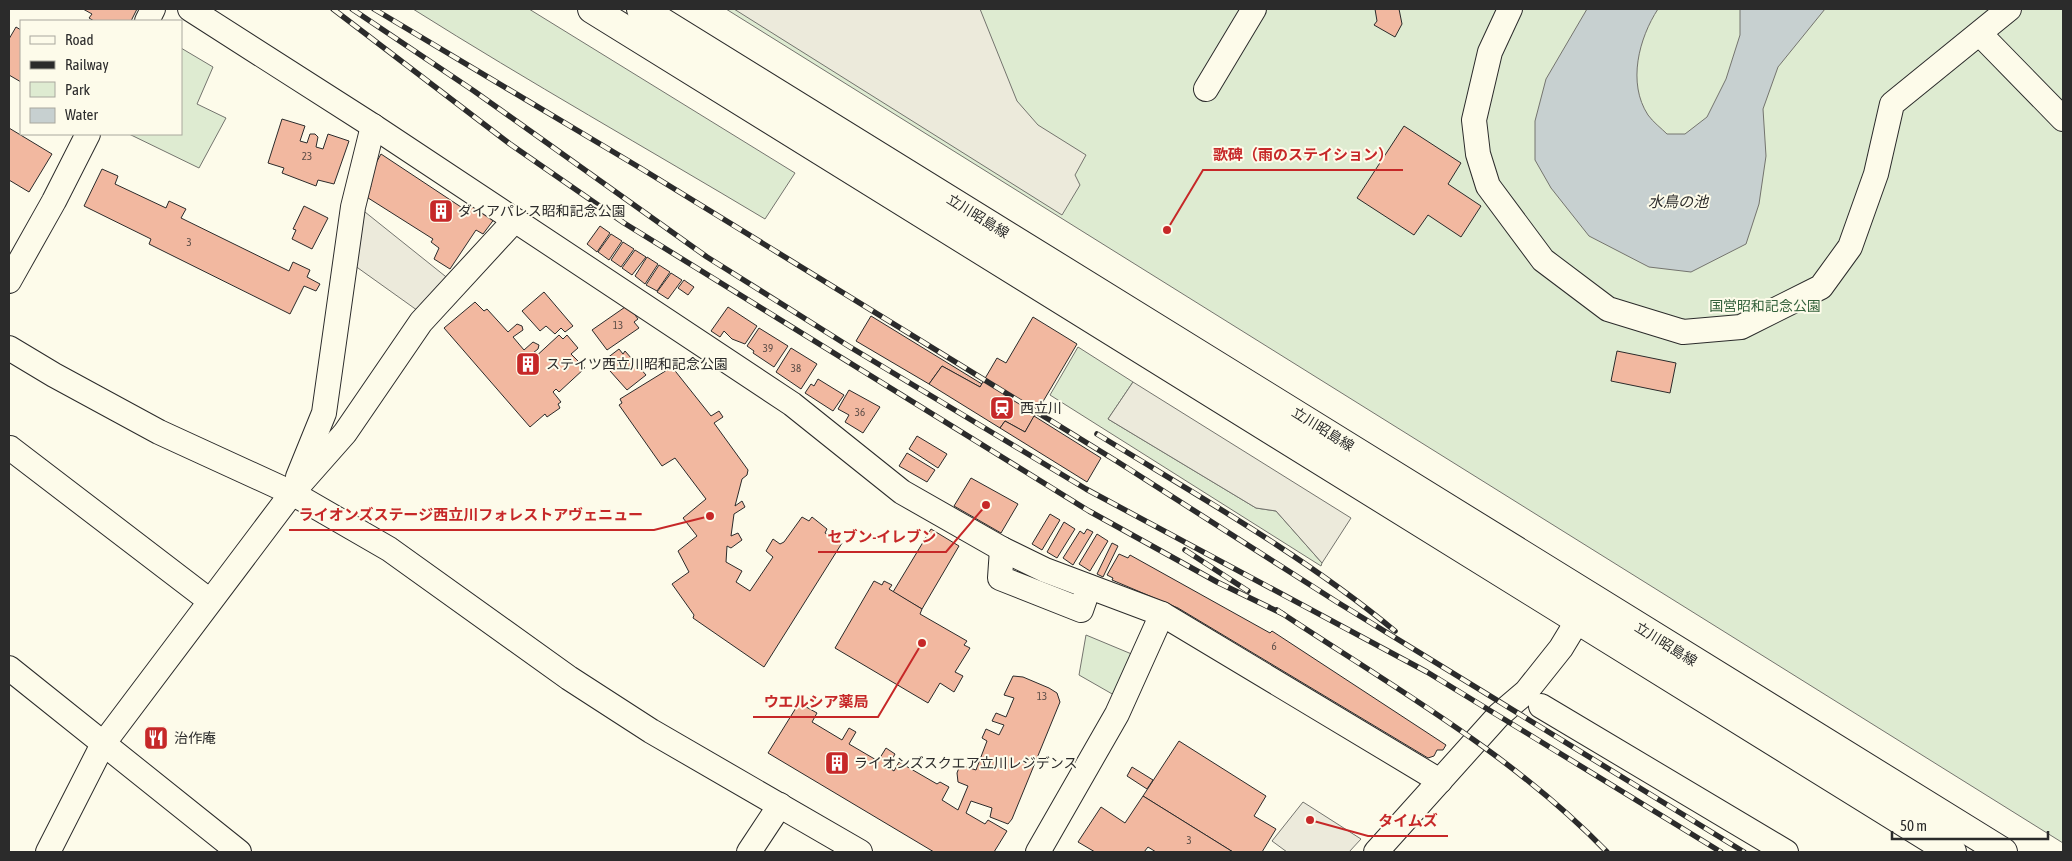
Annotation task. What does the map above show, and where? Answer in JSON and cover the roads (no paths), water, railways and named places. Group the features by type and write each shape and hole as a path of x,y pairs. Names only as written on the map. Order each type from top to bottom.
{"main road":[{"name":"立川昭島線","path":"592,9 1952,852"},
{"name":"立川昭島線","path":"641,9 2003,852"}],"street":[{"path":"148,20 154,9"},
{"path":"190,9 373,126 792,404 902,492 1002,549 1045,570 1162,614 1440,781"},
{"path":"1206,89 1254,9"},
{"path":"1510,9 1490,52 1474,120 1478,154 1488,186 1543,260 1608,309 1683,332 1742,327 1821,287 1850,247 1876,174 1892,104 2009,9"},
{"path":"1980,34 2063,119"},
{"path":"292,493 324,413 353,207 373,126"},
{"path":"9,281 87,135"},
{"path":"48,852 103,744 292,493 345,433 422,322 514,221"},
{"path":"9,348 54,375 159,432 292,493 390,548 555,668 651,730 860,852"},
{"path":"9,450 10,448 210,601"},
{"path":"1376,852 1499,715 1526,692 1562,648 1592,598"},
{"path":"1038,852 1117,714 1162,614"},
{"path":"9,668 239,852"},
{"path":"1541,706 1786,852"},
{"path":"749,852 780,805"}],"water":[{"name":"水鳥の池","path":"1587,9 1658,9 1645,33 1641,47 1637,75 1638,89 1648,115 1655,123 1667,134 1685,134 1707,117 1726,79 1740,35 1740,9 1825,9 1778,67 1763,109 1766,156 1759,204 1746,244 1691,272 1649,267 1589,236 1551,188 1535,160 1535,121 1546,79"}],"railway":[{"path":"333,9 510,144 624,223 1089,511 1217,582 1283,614"},
{"path":"352,9 474,91 707,257 850,347 1086,489 1427,672 1721,852"},
{"path":"374,9 642,169 1118,462 1337,602 1744,852"},
{"path":"1097,434 1287,552 1360,603 1395,631"},
{"path":"1185,550 1248,591"},
{"path":"1277,610 1449,722 1490,752 1570,816 1607,852"}],"place":[{"name":"ダイアパレス昭和記念公園","path":"441,211"},
{"name":"歌碑（雨のステイション）","path":"1167,230"},
{"name":"ステイツ西立川昭和記念公園","path":"528,364"},
{"name":"西立川","path":"1002,408"},
{"name":"セブン-イレブン","path":"986,505"},
{"name":"ライオンズステージ西立川フォレストアヴェニュー","path":"710,516"},
{"name":"ウエルシア薬局","path":"922,643"},
{"name":"治作庵","path":"156,738"},
{"name":"ライオンズスクエア立川レジデンス","path":"837,763"},
{"name":"タイムズ","path":"1310,820"}],"park label":[{"name":"国営昭和記念公園","path":"1765,306"}]}
